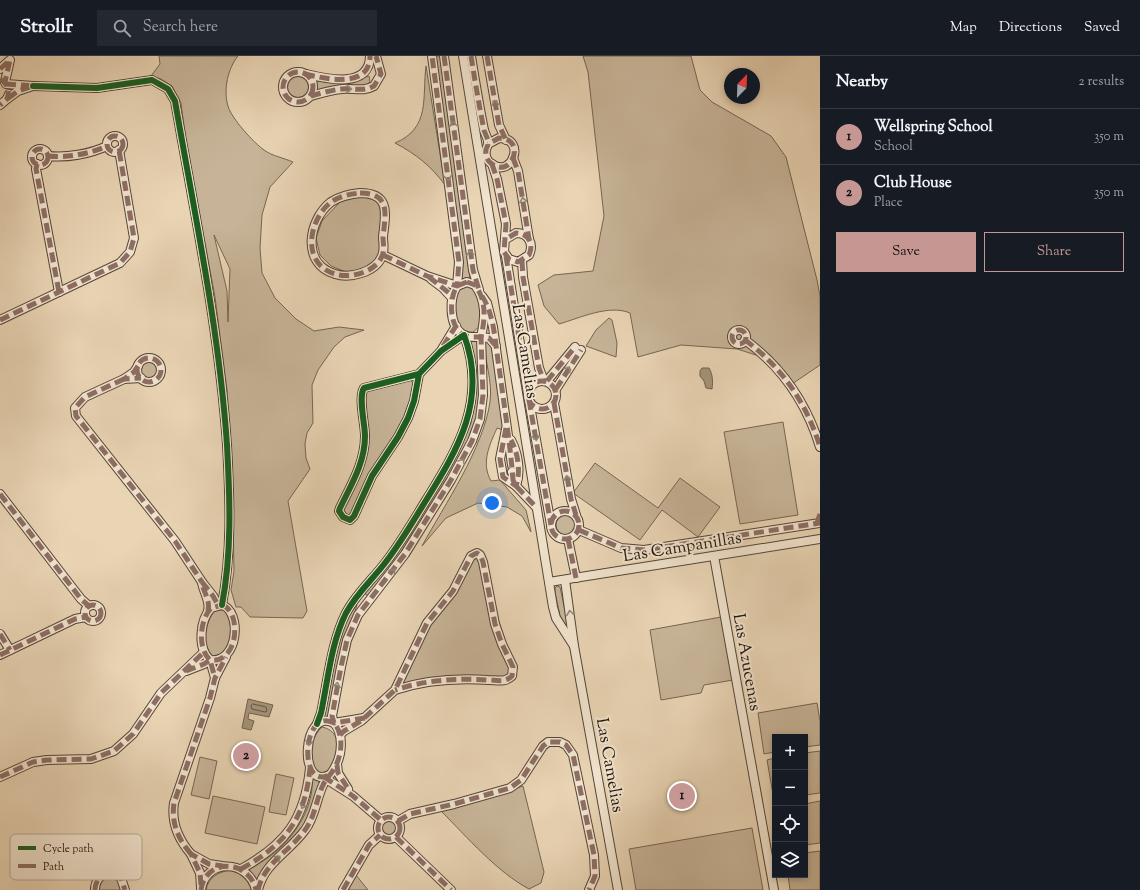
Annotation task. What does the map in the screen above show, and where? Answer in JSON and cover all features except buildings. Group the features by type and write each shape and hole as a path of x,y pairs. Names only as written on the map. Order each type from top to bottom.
{"street":[{"path":"370,56 367,71 364,74 351,78 330,80 303,73 293,74 285,80 285,94 288,98 298,102 307,99 310,96 333,90 362,90 374,86 381,74 376,56"},
{"path":"241,869 268,851 289,830 296,820 308,792 310,768 308,749 312,733 322,713 338,636 345,615 358,596 386,562 407,531 460,441 468,421 472,397 471,362 464,336 456,326 453,316 452,298 457,286 459,262 432,56"},
{"path":"257,890 262,877 268,868 305,830 312,817 326,776 337,764 340,753 340,735 332,716 334,701 347,640 358,615 366,602 406,554 457,470 472,440 480,419 483,395 481,337 485,313 473,270 444,56"},
{"name":"Las Camelias","path":"463,56 549,582 556,618 574,646"},
{"path":"471,56 484,132 488,144 486,155 492,164 497,179 506,224 506,239 503,247 506,256 528,397 552,530 558,537 568,539 573,537 579,530 580,524 571,499 554,403 556,398 556,389 578,348 546,381 534,383 528,397"},
{"path":"487,56 499,125 506,140 513,146 513,158 518,171 529,238 532,246 530,255 522,261 514,261 506,256"},
{"path":"0,69 12,58"},
{"path":"7,99 9,91 4,82 12,58"},
{"path":"303,73 307,75 312,83 312,92 310,96"},
{"path":"4,82 33,86 97,88 152,80 168,89 175,101 213,318 224,409 229,490 230,547 220,605"},
{"path":"0,105 18,91 33,86"},
{"path":"0,320 120,263 130,252 134,238 119,150 122,143 120,138 116,136 109,139 107,146"},
{"path":"488,144 495,139 506,140"},
{"path":"107,146 112,151 119,150"},
{"path":"48,156 64,157 93,151 107,146"},
{"path":"37,164 33,161 32,156 36,150 44,150 48,156"},
{"path":"37,164 44,163 48,156"},
{"path":"492,164 505,166 513,158"},
{"path":"37,164 36,169 59,292"},
{"path":"360,193 374,195 382,204 387,215 383,255 379,263 366,271 345,276 330,273 320,266 312,253 310,246 318,218 325,208 339,198 360,193"},
{"path":"506,239 512,234 519,233 529,238"},
{"path":"383,255 427,276 457,286 467,282 472,283 487,303 491,316 496,346 509,436 512,474 536,507"},
{"path":"522,261 523,277 539,368 546,381 556,389"},
{"path":"427,276 449,293 452,298"},
{"path":"419,374 369,386 362,391 361,402 365,427 365,447 354,481 340,508 340,515 346,519 353,518 357,512 372,476 404,425 412,407 419,374 441,351 456,326"},
{"path":"441,351 464,336 489,338 496,346"},
{"path":"745,340 768,359 792,389 812,424 820,448"},
{"path":"124,379 141,378 148,382 156,380 162,369 158,362 151,358 143,359 134,372 124,379 81,400 75,408 76,416 175,541 202,582 220,605 231,610 235,627 232,644 215,678 210,698 173,811 176,832 191,854 200,873 201,889"},
{"path":"138,366 138,372 141,378"},
{"path":"528,397 534,407 543,409 554,403"},
{"path":"507,424 500,459 503,476 512,474 518,478 516,449 509,436"},
{"path":"0,494 81,598 89,606 96,606 100,610 100,615 97,619 92,621 86,617 75,619 0,655"},
{"path":"551,525 554,516 563,510 568,510 576,515"},
{"path":"579,530 621,548 644,550 819,523 820,514"},
{"path":"568,539 576,578"},
{"name":"Las Campanillas","path":"549,582 820,539"},
{"path":"340,735 344,730 365,718 395,690 427,624 455,587 471,556 477,553 484,562 498,633 513,667 512,676 503,681 472,679 440,680 395,690"},
{"name":"Las Azucenas","path":"714,556 774,890"},
{"name":"Las Camelias","path":"565,580 574,646 618,890"},
{"path":"202,582 202,590 209,604 202,633 204,652 210,660 215,678"},
{"path":"358,596 366,602"},
{"path":"208,611 220,605"},
{"path":"86,617 85,610 89,606"},
{"path":"0,634 10,650"},
{"path":"1,777 40,760 85,759 102,756 114,751 133,734 161,693 186,671 204,652"},
{"path":"186,671 210,660 218,660 226,657"},
{"path":"317,724 327,721 334,723 365,718"},
{"path":"398,820 400,829 396,837 388,839 380,835 378,827 381,820 388,817 398,820 410,814 466,801 510,788 521,780 543,746 548,742 560,742 566,745 574,756 590,832 596,866 595,876 589,890"},
{"path":"337,764 340,777 353,796"},
{"path":"310,768 313,773 326,776 353,796 381,820"},
{"path":"343,890 369,845 380,835"},
{"path":"396,837 451,890"},
{"path":"191,854 209,864 241,869 253,881 257,890"},
{"path":"201,889 210,873 225,866"},
{"path":"96,890 97,880"},
{"path":"122,880 125,890"}],"shaded area":[{"path":"159,56 238,56 229,73 226,86 228,106 233,117 243,130 264,150 293,162 270,187 262,215 260,248 262,273 275,298 296,319 314,331 339,327 364,330 345,337 334,347 318,370 312,385 313,423 307,433 305,444 306,458 310,469 288,501 307,611 303,618 250,617 241,607 236,607 231,590 234,571 232,460 227,390 215,297 186,141 181,103 172,86 161,79 151,76 160,64","holes":["214,235 230,269 228,322 227,291"]},
{"path":"435,56 440,56 470,279 461,279"},
{"path":"583,56 691,56 700,90 712,102 771,136 786,157 817,280 820,296 820,365 792,384 759,356 737,349 681,345 638,357 630,313 613,310 604,311 559,324 544,306 538,285 554,275 593,271 604,216 588,72"},
{"path":"426,66 445,185 423,161 395,143 407,137 420,120 424,100"},
{"path":"298,76 307,79 310,88 307,97 298,100 289,97 286,88 289,79"},
{"path":"369,76 370,81 368,85 316,92 316,81 341,83"},
{"path":"355,197 374,200 387,215 379,257 372,265 346,272 331,266 320,255 316,238 322,221 340,202"},
{"path":"463,286 473,287 482,308 480,326 472,333 461,327 456,316 457,291"},
{"path":"609,318 612,320 617,343 616,357 586,346 596,330"},
{"path":"469,340 478,340 481,402 474,430 455,467 409,544 369,595 366,595 365,591 460,447 471,423 475,399"},
{"path":"485,341 489,341 492,346 504,426 503,430 497,428 491,441 486,461 488,474 491,481 500,480 526,510 531,532 522,516 507,507 478,503 446,518 422,546 462,476 480,438 486,420 491,394"},
{"path":"150,359 157,362 160,369 157,376 150,379 143,376 140,369 143,362"},
{"path":"409,379 414,384 407,414 352,516 345,515 343,510 369,435 364,396 367,391"},
{"path":"783,422 798,515 740,524 724,432"},
{"path":"595,463 658,508 680,478 720,507 698,537 662,510 640,540 573,493"},
{"path":"562,515 570,515 576,521 576,529 570,535 562,535 556,529 556,521"},
{"path":"477,553 512,663 509,679 472,679 395,690 422,632"},
{"path":"557,586 560,587 569,630 560,616 555,592 555,588"},
{"path":"357,605 353,617 331,720 322,719 334,659 344,628"},
{"path":"215,610 226,610 230,615 232,620 232,632 224,655 213,657 206,647 205,634 208,622"},
{"path":"721,617 733,680 704,685 701,693 661,700 650,630"},
{"path":"817,703 820,721 820,745 808,747 808,734 772,734 772,753 764,754 758,713"},
{"path":"322,727 330,730 335,736 338,744 338,752 331,767 326,772 320,774 313,768 310,754 316,734"},
{"path":"820,751 820,793 808,795 808,753"},
{"path":"200,757 217,761 209,799 191,795"},
{"path":"772,759 772,789 767,760"},
{"path":"276,774 294,778 286,815 269,812"},
{"path":"312,776 320,779 314,803 307,818 294,838 267,863 256,882 246,870 259,864 272,855 294,833 308,806 312,791"},
{"path":"523,786 544,872 541,883 529,889 517,882 494,864 441,811"},
{"path":"213,796 265,807 257,844 205,833"},
{"path":"820,801 820,843 808,845 808,803"},
{"path":"386,821 392,821 396,825 396,831 392,835 386,835 382,831 382,825"},
{"path":"752,828 763,890 636,890 629,849"},
{"path":"820,851 820,890 790,890 788,878 808,878 808,853"},
{"path":"230,870 245,876 253,890 206,890 207,885 212,878 222,872"},
{"path":"356,875 368,890 348,890"},
{"path":"102,880 119,880 122,890 99,890 100,882"}],"water":[{"path":"702,368 709,368 713,384 712,389 706,388 704,381 700,376 700,371"},
{"path":"248,699 273,705 269,717 249,713 248,719 254,721 251,730 242,728"}],"tunnel":[{"path":"507,466 509,473"}],"marked path":[{"path":"305,74 335,79 355,78 363,73 368,66 370,56"},
{"path":"311,96 338,89 362,89 374,86 381,74 376,56"},
{"path":"383,255 427,276 457,286 459,262 432,56"},
{"path":"444,56 473,270 479,290"},
{"path":"471,56 484,130 488,141 486,149 487,158 490,163 499,167 505,166 514,157 513,144 508,140 499,138 488,144"},
{"path":"487,56 499,125 506,140"},
{"path":"0,69 10,60 5,82"},
{"path":"298,72 304,73 312,81 313,87 312,93 304,101 298,102 292,101 284,93 283,87 284,81 292,73 298,72"},
{"path":"0,79 7,85 8,88 7,99 0,105"},
{"path":"6,84 33,86 18,91 7,99"},
{"path":"115,136 122,141 123,144 118,151 115,152 108,147 107,144 112,137 115,136"},
{"path":"48,156 78,155 107,146"},
{"path":"40,149 47,154 48,157 43,164 40,165 33,160 32,157 37,150 40,149"},
{"path":"0,320 120,263 130,252 134,238 119,150"},
{"path":"513,158 518,171 529,239"},
{"path":"37,164 36,169 59,292"},
{"path":"492,164 497,179 506,224 504,252 509,259 518,262 529,255 531,243 527,237 520,233 516,233 506,239"},
{"path":"360,193 370,194 382,201 385,214 383,254 379,262 362,273 348,276 335,274 324,269 317,261 313,252 313,230 317,219 331,202 338,198 360,193"},
{"path":"506,256 528,394"},
{"path":"522,261 523,277 539,368 544,381"},
{"path":"429,277 449,293 452,298"},
{"path":"467,282 475,285 482,297 484,317 481,337 469,337 462,334 458,330 453,318 452,304 454,291 457,286 467,282"},
{"path":"482,296 490,312 494,330 509,437 513,480 516,486 536,507"},
{"path":"443,346 456,326"},
{"path":"739,330 744,332 746,337 744,342 739,344 734,342 732,337 734,332 739,330"},
{"path":"365,718 334,723 332,716 347,640 358,615 405,554 451,480 472,441 480,419 483,395 481,337 489,338 496,346"},
{"path":"745,340 782,374 792,388 808,416 820,447"},
{"path":"547,381 575,347"},
{"path":"556,389 581,350"},
{"path":"149,358 154,359 160,365 161,370 160,375 154,381 149,382 144,381 138,375 137,370 138,365 144,359 149,358"},
{"path":"138,366 134,372 124,379 141,378"},
{"path":"124,379 85,397 75,408 76,416 175,541 202,582"},
{"path":"542,381 552,385 556,395 552,405 542,409 532,405 528,395 532,385 542,381"},
{"path":"529,400 551,525"},
{"path":"554,403 571,499 576,515"},
{"path":"506,428 500,459 503,477 516,486 518,480 518,462 511,440"},
{"path":"0,494 81,599 89,606"},
{"path":"565,511 575,515 579,525 575,535 565,539 555,535 551,525 555,515 565,511"},
{"path":"817,523 820,514"},
{"path":"579,530 621,548 644,550 820,523"},
{"path":"568,539 576,578"},
{"path":"340,735 361,721 395,690 427,623 453,591 471,556 477,553 480,555 483,562 495,624 502,644 513,667 512,676 507,680 501,681 465,679 441,680 395,690"},
{"path":"208,611 208,600 202,582 218,605"},
{"path":"93,605 100,610 101,613 96,620 93,621 86,616 85,613 90,606 93,605"},
{"path":"222,605 228,609 233,617 235,626 232,646 227,654 220,659 210,660 203,648 202,627 207,613 211,608 222,605"},
{"path":"0,655 75,619 86,617"},
{"path":"0,634 10,650"},
{"path":"0,777 33,762 47,760 91,759 114,751 133,734 161,693 204,652"},
{"path":"191,854 182,843 176,830 173,810 174,803 210,698 215,678 226,657"},
{"path":"186,671 210,660 215,678"},
{"path":"258,890 261,881 271,865 299,838 305,830 313,814 323,785 334,769 339,757 341,739 337,728 334,723 323,721 315,726 310,736 308,749 309,761 312,771 319,777 329,775"},
{"path":"398,821 410,814 454,804 510,788 521,780 543,746 548,742 560,742 566,745 573,755 594,855 595,876 589,890"},
{"path":"337,765 338,773 349,790"},
{"path":"241,869 257,860 270,850 281,840 290,828 298,816 303,802 310,768"},
{"path":"324,777 353,796 381,820"},
{"path":"389,817 397,820 400,828 397,836 389,839 381,836 378,828 381,820 389,817"},
{"path":"343,890 369,845 380,835"},
{"path":"396,837 451,890"},
{"path":"201,885 200,873 191,854 209,864 223,866"},
{"path":"201,890 204,880 210,872 227,866 237,868 245,872 252,880 256,890"},
{"path":"95,890 98,880"},
{"path":"122,880 125,890"}],"cycle path":[{"path":"33,86 97,88 152,80 168,89 175,101 206,273 223,402 228,465 229,545 222,605"},
{"path":"317,724 321,713 333,649 346,613 359,593 380,569 406,533 448,463 466,423 471,402 473,381 471,359 464,335 441,351 419,374 364,388 362,392 362,411 365,431 363,455 357,474 339,511 343,517 350,520 354,516 372,476 398,437 408,418 414,401 419,374"}],"place":[{"name":"Club House","path":"246,756"},
{"name":"Wellspring School","path":"682,796"}]}
